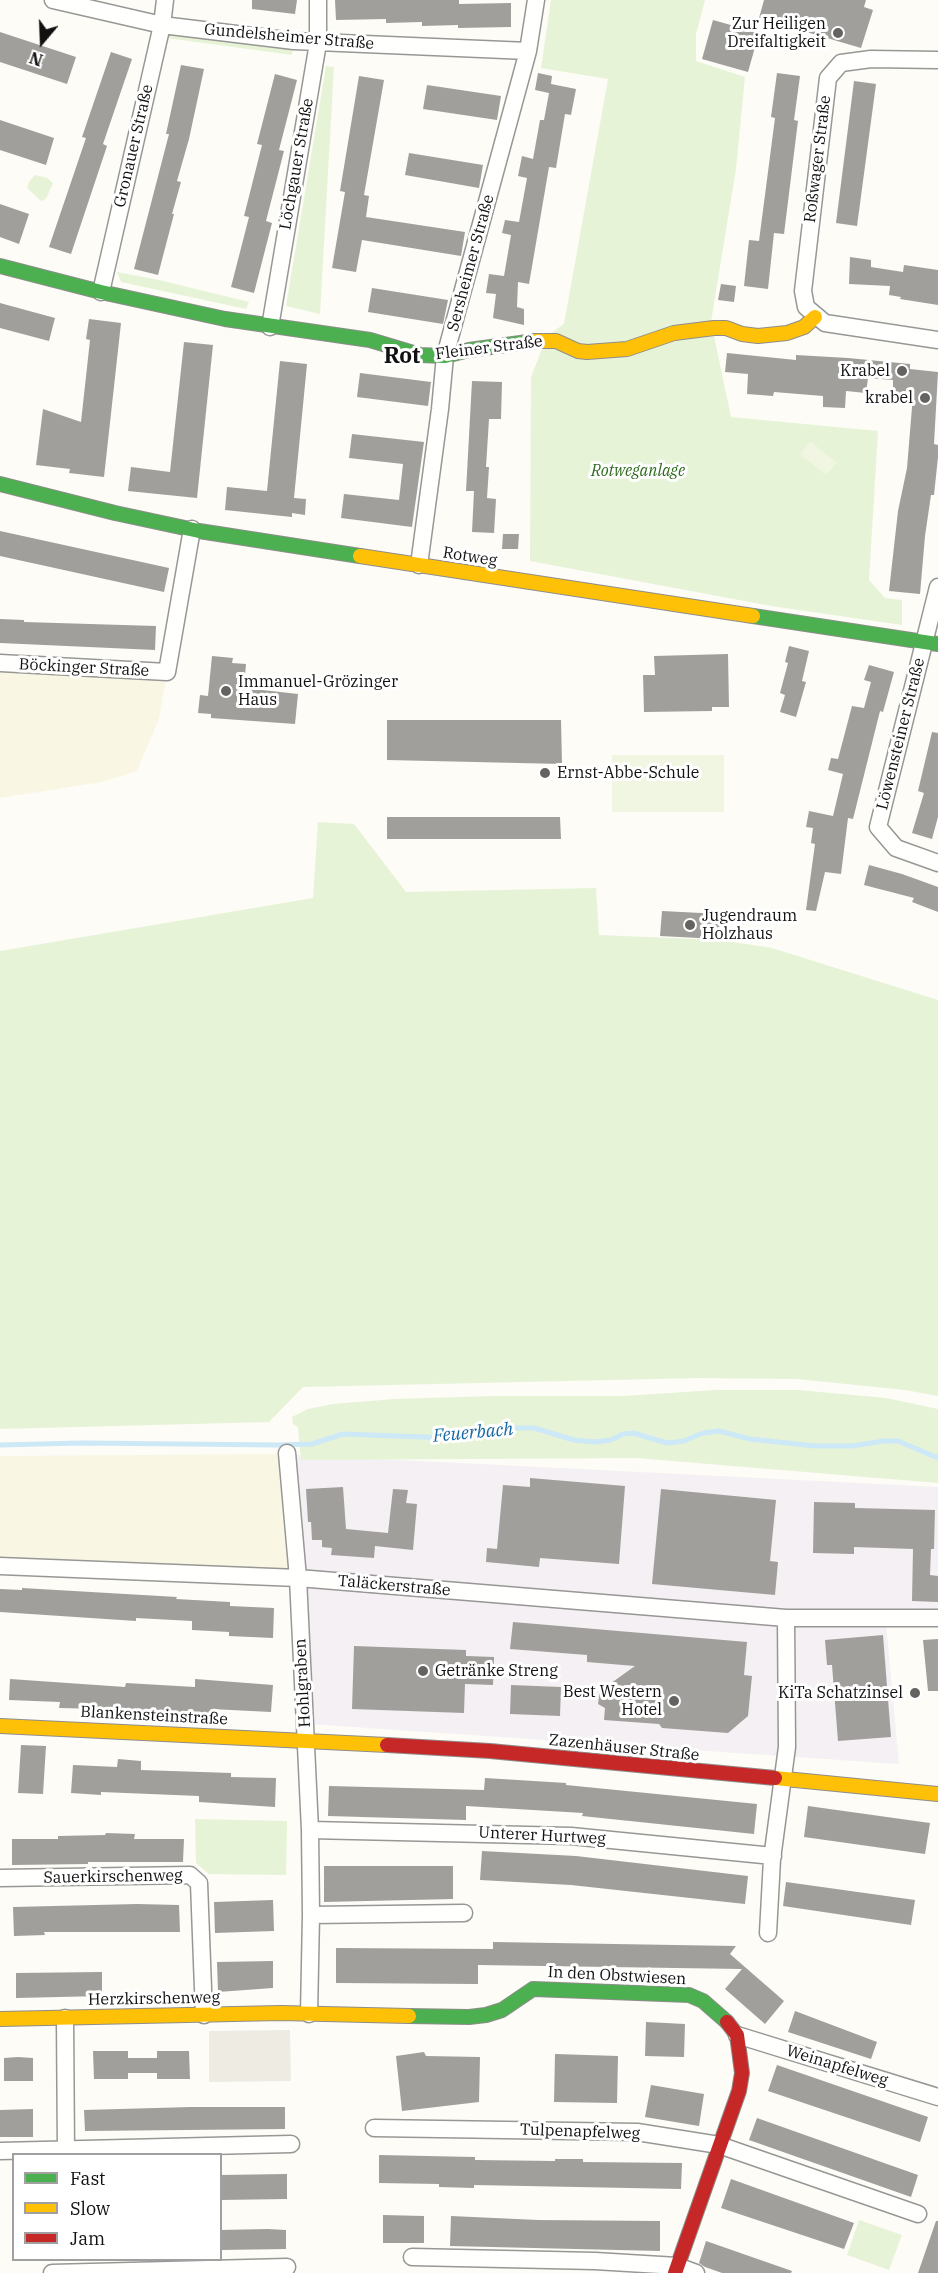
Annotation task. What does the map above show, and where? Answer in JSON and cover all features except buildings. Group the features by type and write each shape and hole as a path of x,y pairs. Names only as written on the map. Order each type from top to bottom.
{"street":[{"name":"Gundelsheimer Straße","path":"53,0 162,25 318,43 528,51"},
{"name":"Gronauer Straße","path":"101,292 162,25 165,0"},
{"name":"Löchgauer Straße","path":"270,327 318,43 318,0"},
{"name":"Sersheimer Straße","path":"418,565 440,410 445,356 528,51 536,0"},
{"name":"Roßwager Straße","path":"815,317 806,307 803,291 828,78 841,63 870,59 938,60"},
{"name":"Fleiner Straße","path":"0,266 101,292 270,327 293,328 370,340 420,355 445,356 469,350 545,340 556,341 578,351 587,352 627,349 674,333 714,328 726,328 742,334 758,336 788,333 804,327 815,317"},
{"path":"815,317 825,323 938,340"},
{"name":"Rotweg","path":"0,484 115,513 192,529 932,643"},
{"name":"Böckinger Straße","path":"0,663 167,672 192,529"},
{"path":"932,643 938,587"},
{"name":"Löwensteiner Straße","path":"932,643 903,721 878,827 896,848 938,863"},
{"name":"Hohlgraben","path":"287,1453 298,1578 310,1830 309,2014"},
{"name":"Taläckerstraße","path":"0,1566 298,1578 786,1617 938,1618"},
{"path":"768,1934 773,1856 787,1747 786,1617"},
{"name":"Blankensteinstraße","path":"0,1726 306,1740"},
{"name":"Zazenhäuser Straße","path":"306,1740 490,1752 938,1794"},
{"name":"Unterer Hurtweg","path":"310,1830 571,1836 773,1856"},
{"name":"Sauerkirschenweg","path":"0,1878 190,1875 199,1883 204,2015"},
{"path":"311,1915 464,1913"},
{"name":"In den Obstwiesen","path":"309,2014 486,2015 502,2010 517,1997 533,1989 673,1992 704,2001 725,2019 737,2034"},
{"name":"Herzkirschenweg","path":"0,2019 309,2014"},
{"path":"65,2018 66,2152"},
{"path":"676,2270 739,2091 742,2073 737,2034"},
{"name":"Weinapfelweg","path":"737,2034 938,2097"},
{"name":"Tulpenapfelweg","path":"374,2128 637,2132 719,2145 918,2214"},
{"path":"0,2151 66,2152 291,2144"},
{"path":"412,2257 595,2261 696,2273"},
{"path":"52,2273 286,2267"}],"shaded area":[{"path":"0,663 167,672 159,719 137,771 102,782 0,798"},
{"path":"280,1454 938,1487 938,1622 886,1623 899,1764 309,1724"},
{"path":"280,1454 291,1570 0,1561 0,1456"},
{"path":"290,2030 291,2081 209,2082 209,2031"}],"green space":[{"name":"Rotweganlage","path":"551,0 705,0 696,34 696,61 745,77 736,169 711,322 731,417 878,431 869,580 885,598 902,600 902,625 771,606 530,561 531,377 547,336 564,324 608,79 541,68"},
{"path":"169,28 293,44 292,55 167,38"},
{"path":"326,66 334,67 320,314 286,306"},
{"path":"35,175 47,178 53,183 46,199 41,201 27,188"},
{"path":"117,272 249,302 246,309 121,282"},
{"path":"810,441 837,463 826,475 800,454"},
{"path":"612,755 724,755 724,812 612,812"},
{"path":"318,822 354,824 406,892 596,888 599,935 719,940 772,948 938,1000 938,1396 905,1390 797,1379 698,1378 303,1387 269,1422 0,1429 0,951 313,898"},
{"path":"716,1390 798,1390 886,1398 938,1409 938,1483 636,1458 301,1460 298,1427 293,1424 292,1417 308,1409 333,1404 395,1399 624,1396"},
{"path":"195,1819 287,1821 286,1875 209,1874 196,1863"},
{"path":"859,2220 902,2235 889,2270 847,2255"}],"waterway":[{"name":"Feuerbach","path":"0,1445 312,1444 343,1434 450,1438 501,1428 534,1428 574,1440 595,1442 633,1433 667,1443 684,1441 703,1433 719,1431 750,1439 815,1446 852,1446 898,1441 938,1458"}],"traffic: fast":[{"path":"0,266 101,292 225,319 370,340 420,355 445,356 469,350 535,341"},
{"path":"0,484 199,531 360,556"},
{"path":"753,616 938,644"},
{"path":"409,2016 486,2015 502,2010 533,1989 689,1995 703,2001 727,2022"}],"traffic: slow":[{"path":"535,341 556,341 578,351 587,352 627,349 674,333 714,328 726,328 742,334 758,336 787,333 804,327 815,317"},
{"path":"360,556 753,616"},
{"path":"0,1726 387,1745"},
{"path":"775,1778 938,1794"},
{"path":"0,2019 281,2013 409,2016"}],"traffic: jam":[{"path":"387,1745 490,1751 775,1778"},
{"path":"675,2273 739,2091 742,2073 737,2035 727,2022"}],"place":[{"name":"Zur Heiligen Dreifaltigkeit","path":"838,33"},
{"name":"Krabel","path":"902,371"},
{"name":"krabel","path":"925,398"},
{"name":"Immanuel-Grözinger Haus","path":"226,691"},
{"name":"Ernst-Abbe-Schule","path":"545,773"},
{"name":"Jugendraum Holzhaus","path":"690,925"},
{"name":"Getränke Streng","path":"423,1671"},
{"name":"KiTa Schatzinsel","path":"915,1693"},
{"name":"Best Western Hotel","path":"674,1701"}],"district":[{"name":"Rot","path":"402,357"}]}
